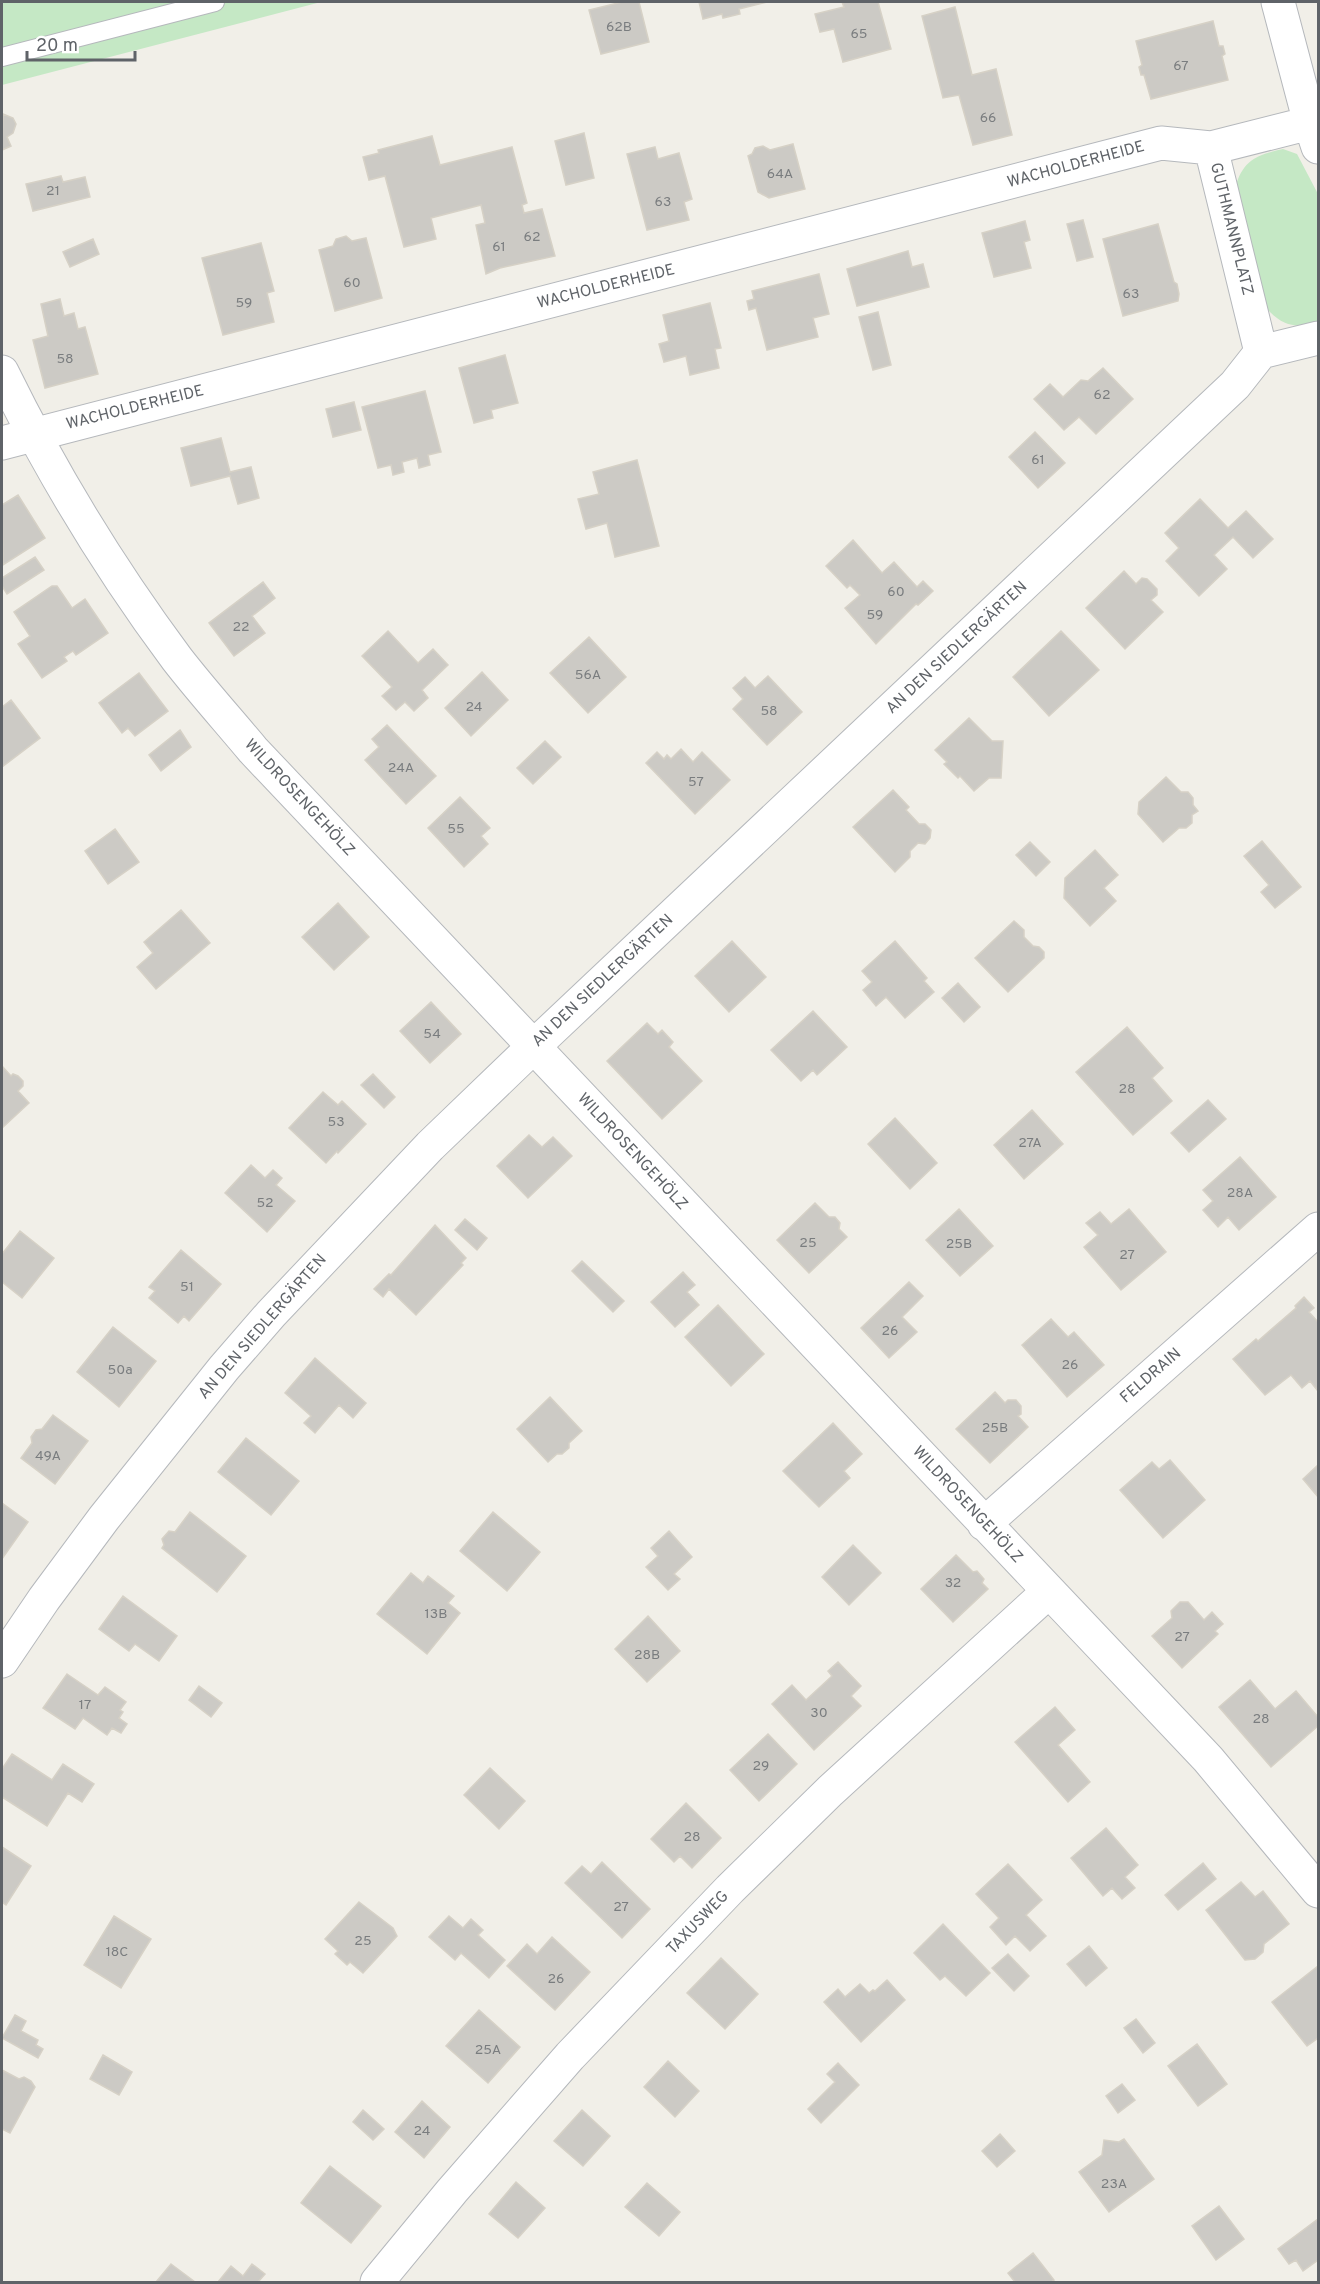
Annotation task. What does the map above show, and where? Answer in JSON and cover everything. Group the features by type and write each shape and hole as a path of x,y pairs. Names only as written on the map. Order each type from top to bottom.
{"street":[{"path":"1278,2 1316,130"},
{"name":"GUTHMANNPLATZ","path":"1261,352 1211,148 1316,130"},
{"name":"WACHOLDERHEIDE","path":"17,439 1161,143 1211,148"},
{"path":"1261,352 1318,338"},
{"name":"AN DEN SIEDLERGÄRTEN","path":"2,1661 104,1518 224,1368 271,1314 430,1146 1235,385 1261,352"},
{"name":"WILDROSENGEHÖLZ","path":"2,372 17,439 110,561 178,660 253,750 1208,1760 1318,1891"},
{"name":"FELDRAIN","path":"984,1524 1318,1229"},
{"name":"TAXUSWEG","path":"376,2283 452,2191 570,2056 730,1889 830,1791 1048,1592"}],"lane":[{"path":"2,57 215,2"}],"green space":[{"path":"2,2 321,2 2,85"},
{"path":"1283,149 1297,154 1318,194 1318,323 1310,325 1297,326 1285,323 1268,310 1235,188 1242,171 1252,160"}],"building":[{"path":"622,2 639,2 649,42 601,54 589,10"},
{"path":"699,2 767,2 739,9 740,14 723,18 722,14 703,19"},
{"path":"842,2 878,2 891,49 843,62 834,29 820,32 815,14 844,7"},
{"path":"955,7 972,75 996,69 1012,135 973,145 959,95 943,98 922,16"},
{"path":"1213,21 1219,46 1223,46 1225,54 1222,56 1228,80 1151,99 1144,75 1141,75 1139,67 1142,65 1136,41"},
{"path":"3,114 13,118 16,124 13,133 7,137 11,146 2,150"},
{"path":"584,133 594,178 566,185 555,141"},
{"path":"432,136 440,165 512,147 527,203 522,205 524,213 542,209 555,256 500,268 486,274 476,225 485,223 481,205 431,218 436,239 404,247 385,176 369,180 363,157 379,153 378,150"},
{"path":"793,144 805,189 769,198 758,192 748,156 755,148 763,146 770,150"},
{"path":"655,147 658,159 679,153 692,199 684,202 689,220 647,230 627,154"},
{"path":"61,176 63,182 85,177 90,197 33,211 26,184"},
{"path":"1083,220 1093,257 1077,261 1067,224"},
{"path":"1025,221 1030,240 1024,242 1031,268 994,277 982,233"},
{"path":"1158,224 1174,282 1177,284 1178,301 1123,316 1103,239"},
{"path":"346,236 352,241 366,238 382,298 335,311 319,250 333,246 336,239"},
{"path":"93,239 99,254 70,267 63,252"},
{"path":"261,243 274,291 267,293 274,322 223,335 202,258"},
{"path":"908,251 912,267 923,264 929,287 857,306 847,269"},
{"path":"819,274 829,314 813,318 818,337 767,350 756,308 749,310 747,301 754,299 752,291"},
{"path":"60,299 64,316 74,313 78,329 85,327 98,374 45,388 33,340 48,336 41,304"},
{"path":"710,303 721,348 715,349 719,368 690,375 686,356 664,362 659,344 669,341 663,315"},
{"path":"878,312 891,365 873,370 859,317"},
{"path":"505,355 518,403 491,410 493,418 474,423 459,368"},
{"path":"1103,368 1133,399 1096,434 1079,417 1064,430 1034,399 1050,384 1063,397 1081,380 1088,381"},
{"path":"425,391 441,452 428,455 430,465 419,468 417,458 402,462 404,472 393,475 391,465 378,468 362,407"},
{"path":"354,402 361,430 333,437 326,409"},
{"path":"1035,432 1065,463 1038,488 1009,457"},
{"path":"221,438 230,472 251,467 259,498 238,504 230,476 191,486 181,448"},
{"path":"637,460 659,546 615,557 607,523 586,529 578,499 599,494 593,472"},
{"path":"18,495 45,538 3,565 2,505"},
{"path":"1200,499 1228,528 1246,511 1273,539 1253,558 1233,537 1214,555 1227,569 1199,596 1166,561 1179,548 1165,533"},
{"path":"853,540 882,573 894,562 917,587 923,581 933,591 918,605 916,604 876,644 845,608 860,595 850,585 847,588 826,566"},
{"path":"35,557 44,570 7,594 2,586 2,578"},
{"path":"1124,571 1136,584 1142,578 1147,579 1157,589 1157,595 1151,600 1163,612 1125,649 1086,608"},
{"path":"263,582 275,598 252,616 265,633 234,656 209,623"},
{"path":"52,586 57,586 72,608 85,599 108,633 76,655 73,651 64,657 67,661 42,678 18,644 30,636 14,612"},
{"path":"388,631 418,663 433,649 448,665 422,690 428,698 414,711 405,702 396,710 382,696 392,687 362,656"},
{"path":"1061,631 1099,670 1049,716 1013,677"},
{"path":"589,637 626,677 588,713 550,673"},
{"path":"482,672 508,700 471,736 445,708"},
{"path":"139,673 168,711 135,736 128,728 122,733 99,703"},
{"path":"768,676 802,712 767,745 733,709 743,699 733,688 745,677 755,688"},
{"path":"11,700 40,738 2,767 2,707"},
{"path":"969,718 992,741 1003,741 1001,778 989,778 974,791 944,764 947,762 935,750"},
{"path":"387,725 436,776 406,804 365,760 379,747 372,739"},
{"path":"180,730 191,747 161,771 149,755"},
{"path":"545,741 561,757 533,784 517,768"},
{"path":"681,749 693,762 702,752 730,780 695,814 646,763 657,752 664,759 667,755 671,759"},
{"path":"1166,777 1181,792 1188,792 1198,811 1192,815 1192,823 1186,828 1179,828 1163,842 1138,814 1139,802"},
{"path":"893,790 909,807 906,810 919,824 925,824 931,830 930,838 925,844 918,843 910,851 910,857 895,872 853,827"},
{"path":"460,797 490,828 481,836 488,844 464,867 428,828"},
{"path":"115,829 139,862 108,884 85,851"},
{"path":"1262,841 1301,887 1275,908 1261,892 1269,885 1244,856"},
{"path":"1030,842 1050,862 1036,876 1016,855"},
{"path":"1095,850 1118,875 1104,888 1116,901 1090,926 1064,898 1065,878"},
{"path":"338,903 369,937 334,970 302,937"},
{"path":"181,910 210,943 156,989 137,967 153,953 144,942"},
{"path":"1014,921 1024,930 1024,937 1044,952 1044,958 1008,992 975,958"},
{"path":"732,941 766,977 729,1012 695,976"},
{"path":"895,941 927,978 924,981 934,992 905,1018 886,997 876,1006 863,990 872,982 862,971"},
{"path":"958,983 980,1007 964,1022 942,998"},
{"path":"431,1002 461,1034 430,1063 400,1031"},
{"path":"813,1011 847,1047 817,1075 813,1070 801,1081 771,1050"},
{"path":"647,1023 658,1034 662,1030 673,1042 669,1047 702,1081 662,1119 607,1061"},
{"path":"1127,1027 1163,1068 1152,1078 1172,1101 1133,1135 1076,1072"},
{"path":"2,1066 11,1076 13,1074 18,1076 23,1081 23,1086 18,1091 29,1103 2,1128"},
{"path":"373,1074 395,1097 384,1108 361,1085"},
{"path":"323,1092 338,1105 342,1101 366,1124 326,1163 289,1128"},
{"path":"1208,1100 1226,1119 1189,1152 1171,1133"},
{"path":"1032,1110 1063,1144 1024,1179 994,1145"},
{"path":"895,1118 937,1163 910,1189 868,1144"},
{"path":"529,1135 542,1147 553,1137 572,1156 528,1198 497,1166"},
{"path":"1240,1157 1276,1197 1239,1230 1228,1217 1218,1227 1203,1210 1213,1201 1203,1190"},
{"path":"251,1165 265,1178 273,1170 282,1178 276,1185 295,1201 267,1232 225,1193"},
{"path":"815,1203 829,1217 835,1217 840,1223 839,1229 847,1237 809,1273 777,1240"},
{"path":"959,1209 993,1246 960,1276 926,1240"},
{"path":"1129,1209 1166,1252 1121,1290 1084,1247 1098,1235 1086,1223 1100,1212 1111,1224"},
{"path":"465,1219 487,1238 477,1250 455,1230"},
{"path":"435,1225 466,1258 461,1263 463,1265 416,1315 389,1289 383,1297 374,1289 389,1274 391,1275"},
{"path":"20,1231 54,1258 22,1298 2,1282 2,1254"},
{"path":"181,1250 221,1284 189,1321 184,1316 178,1323 149,1298 155,1291 149,1287"},
{"path":"582,1261 624,1301 613,1312 572,1271"},
{"path":"683,1272 695,1285 687,1292 699,1305 675,1327 651,1302"},
{"path":"909,1282 923,1296 902,1317 917,1332 889,1358 861,1328"},
{"path":"1304,1297 1314,1308 1309,1312 1318,1322 1318,1391 1310,1381 1302,1388 1291,1375 1265,1395 1233,1359 1296,1308 1295,1306"},
{"path":"718,1305 764,1354 731,1386 685,1337"},
{"path":"1051,1319 1068,1337 1074,1332 1104,1365 1067,1397 1022,1345"},
{"path":"113,1327 156,1361 119,1407 77,1372"},
{"path":"315,1358 366,1403 353,1418 339,1405 315,1433 304,1423 311,1416 285,1393"},
{"path":"995,1392 1005,1403 1008,1400 1016,1400 1021,1406 1021,1414 1018,1416 1028,1427 990,1463 956,1429"},
{"path":"550,1397 582,1431 569,1443 569,1448 548,1462 517,1429"},
{"path":"53,1415 88,1441 55,1484 21,1458 32,1443 31,1437 36,1430 42,1429"},
{"path":"833,1423 862,1454 844,1471 850,1478 819,1507 783,1471"},
{"path":"246,1438 299,1481 271,1515 218,1472"},
{"path":"1170,1460 1205,1500 1163,1538 1120,1490 1152,1462 1159,1469"},
{"path":"1318,1465 1318,1497 1303,1479"},
{"path":"2,1503 28,1522 2,1559"},
{"path":"190,1512 246,1556 217,1592 162,1548 164,1545 162,1539 169,1531 175,1532"},
{"path":"493,1512 540,1552 507,1591 460,1551"},
{"path":"669,1531 692,1557 674,1574 680,1579 668,1590 646,1567 658,1556 651,1548"},
{"path":"853,1545 881,1573 849,1605 822,1577"},
{"path":"956,1555 973,1572 977,1571 984,1579 982,1583 988,1589 953,1622 921,1589"},
{"path":"411,1573 423,1583 428,1576 454,1596 448,1603 460,1613 427,1654 377,1614"},
{"path":"123,1596 177,1636 159,1661 135,1644 129,1651 99,1629"},
{"path":"1180,1602 1188,1602 1204,1620 1212,1612 1223,1624 1215,1631 1218,1634 1182,1668 1152,1636 1172,1618 1171,1611"},
{"path":"648,1616 680,1651 647,1682 615,1649"},
{"path":"838,1662 861,1686 851,1696 861,1706 814,1750 772,1704 792,1685 806,1700 832,1676 828,1671"},
{"path":"67,1674 98,1695 105,1687 126,1702 120,1710 123,1712 119,1718 127,1724 121,1733 112,1728 107,1735 83,1718 75,1729 43,1708"},
{"path":"1250,1680 1275,1709 1296,1691 1318,1717 1318,1726 1271,1767 1219,1707"},
{"path":"199,1686 222,1703 211,1717 189,1700"},
{"path":"1055,1707 1075,1730 1058,1745 1090,1782 1068,1802 1015,1742"},
{"path":"768,1734 797,1764 759,1801 730,1770"},
{"path":"12,1754 52,1780 63,1764 94,1784 82,1802 68,1793 47,1826 2,1797 2,1769"},
{"path":"490,1768 525,1801 499,1829 464,1795"},
{"path":"686,1803 721,1838 692,1868 680,1856 674,1862 651,1839"},
{"path":"1106,1828 1138,1865 1125,1877 1135,1888 1122,1899 1112,1888 1103,1896 1071,1858"},
{"path":"2,1847 31,1866 6,1905 2,1902"},
{"path":"602,1862 650,1909 622,1938 565,1883 582,1866 591,1874"},
{"path":"1203,1863 1216,1879 1178,1910 1165,1895"},
{"path":"1008,1864 1042,1900 1026,1915 1046,1936 1030,1951 1015,1936 1006,1945 990,1927 999,1918 976,1894"},
{"path":"1241,1882 1255,1897 1263,1891 1289,1924 1264,1944 1263,1952 1255,1959 1245,1960 1206,1910"},
{"path":"359,1902 393,1928 397,1936 363,1973 350,1962 347,1965 335,1954 338,1951 325,1939"},
{"path":"114,1916 151,1939 121,1988 84,1965"},
{"path":"449,1916 463,1928 471,1919 483,1930 478,1935 505,1960 489,1978 461,1953 455,1960 429,1937"},
{"path":"943,1924 990,1973 966,1996 945,1976 940,1980 914,1953"},
{"path":"552,1937 590,1972 555,2010 507,1966 527,1944 537,1954"},
{"path":"1089,1946 1107,1968 1086,1986 1067,1964"},
{"path":"1008,1954 1029,1976 1014,1991 992,1968"},
{"path":"721,1958 758,1994 725,2029 687,1993"},
{"path":"1318,1966 1318,2038 1307,2046 1272,2002"},
{"path":"887,1980 905,2000 861,2042 824,2002 838,1989 845,1997 860,1984 869,1993 875,1991"},
{"path":"479,2010 520,2047 488,2083 446,2046"},
{"path":"15,2015 26,2021 21,2031 38,2040 36,2045 43,2049 38,2058 2,2038"},
{"path":"1136,2019 1155,2043 1143,2053 1124,2028"},
{"path":"1197,2044 1227,2084 1198,2106 1168,2066"},
{"path":"103,2055 132,2072 119,2095 90,2079"},
{"path":"668,2061 699,2091 675,2117 644,2087"},
{"path":"838,2063 859,2085 821,2123 808,2109 835,2082 827,2074"},
{"path":"2,2070 19,2079 24,2077 35,2087 10,2133 2,2129"},
{"path":"1122,2084 1135,2100 1118,2113 1106,2096"},
{"path":"422,2101 450,2127 424,2158 395,2132"},
{"path":"363,2110 384,2129 373,2140 353,2122"},
{"path":"582,2110 610,2136 583,2166 554,2141"},
{"path":"1000,2134 1015,2151 997,2167 982,2151"},
{"path":"1124,2139 1154,2179 1109,2212 1079,2172 1102,2155 1104,2140 1119,2142"},
{"path":"330,2166 381,2206 351,2243 301,2203"},
{"path":"516,2182 545,2208 518,2238 489,2214"},
{"path":"647,2183 680,2212 659,2236 625,2207"},
{"path":"1219,2206 1244,2239 1216,2260 1192,2226"},
{"path":"1318,2219 1318,2260 1303,2271 1296,2260 1289,2264 1278,2249"},
{"path":"1033,2253 1054,2280 1051,2282 1015,2282 1008,2273"},
{"path":"171,2264 195,2282 156,2282"},
{"path":"252,2264 265,2274 258,2282 218,2282 231,2266 243,2276"}]}
